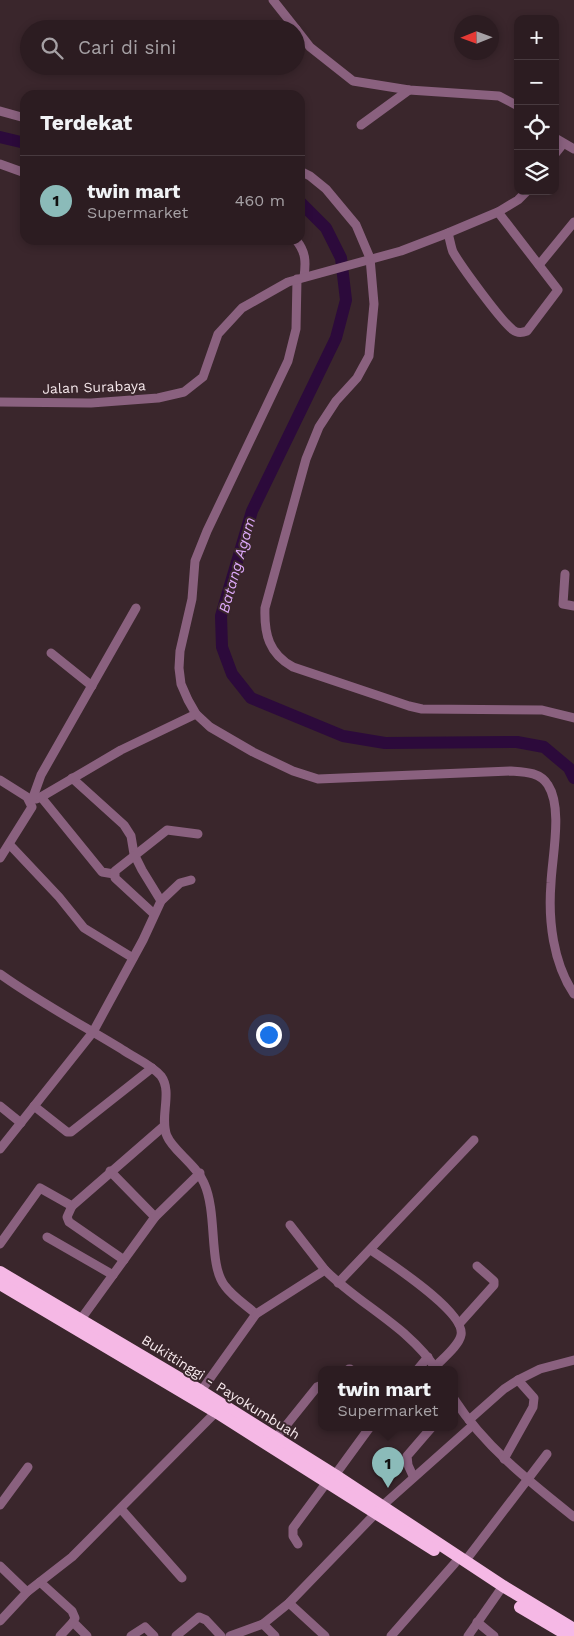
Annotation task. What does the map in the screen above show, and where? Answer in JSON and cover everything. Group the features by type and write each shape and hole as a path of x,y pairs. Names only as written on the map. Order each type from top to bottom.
{"highway":[{"name":"Bukittinggi - Payokumbuah","path":"0,1272 22,1291 216,1412 331,1479 460,1562 569,1636"},
{"name":"Bukittinggi - Payokumbuah","path":"0,1284 22,1291"},
{"name":"Bukittinggi - Payokumbuah","path":"51,1308 81,1319 201,1391 276,1438 331,1479"},
{"name":"Bukittinggi - Payokumbuah","path":"500,1589 574,1629"}],"street":[{"path":"274,0 289,20"},
{"path":"305,41 310,47 353,81 409,90 499,96 516,105"},
{"path":"361,125 409,90"},
{"path":"0,111 20,117"},
{"path":"559,141 574,149"},
{"path":"558,150 563,144"},
{"path":"0,164 20,171"},
{"path":"305,174 326,189 356,225 370,258 374,304 369,356 357,378 336,402 319,427 306,459 265,608 264,626 269,645 280,660 293,668 409,706 422,709 542,710 574,718"},
{"name":"Jalan Surabaya","path":"0,402 91,404 158,398 184,392 203,377 218,334 228,320 242,308 304,277 401,251 448,234 498,212 523,195"},
{"path":"448,234 452,250 458,259 510,327 520,333 531,328 558,290 498,212"},
{"path":"539,265 574,222"},
{"path":"300,245 306,260 296,328 288,361 204,537 195,560 192,599 180,651 179,668 181,684 196,714 210,727 253,752 293,771 318,779 511,772 533,774 543,778 550,787 555,815 550,910 559,963 574,994"},
{"path":"566,574 563,604 574,606"},
{"path":"0,858 30,810 31,804 29,799 41,775 136,608"},
{"path":"51,653 92,686"},
{"path":"0,780 29,799 42,798 72,778 134,743 196,714"},
{"path":"72,778 124,824 131,836 134,854 161,901"},
{"path":"42,798 102,872 114,874"},
{"path":"154,914 114,878 115,871 134,854 167,830 198,834"},
{"path":"10,844 60,897 84,928 133,958"},
{"path":"0,1149 93,1032 161,901 180,883 191,880"},
{"path":"0,974 37,1001 152,1068 161,1077 164,1085 164,1126 167,1137 200,1173 211,1205 218,1275 225,1287 256,1314"},
{"path":"34,1106 67,1132 71,1132 152,1068"},
{"path":"0,1106 21,1123"},
{"path":"124,1260 69,1222 66,1217 72,1206 164,1126"},
{"path":"338,1283 474,1140"},
{"path":"110,1171 155,1217"},
{"path":"81,1319 155,1217 200,1173"},
{"path":"0,1244 40,1188 72,1206"},
{"path":"290,1224 325,1270 338,1283 418,1346 434,1366"},
{"path":"47,1236 113,1275"},
{"path":"371,1250 438,1298 459,1324 462,1331 459,1339 437,1366"},
{"path":"459,1324 494,1285 494,1281 477,1266"},
{"path":"201,1391 256,1314 325,1270"},
{"path":"420,1366 428,1357"},
{"path":"230,1636 264,1624 289,1603 413,1476 471,1423 504,1389 548,1366 574,1360"},
{"path":"504,1458 535,1402 518,1380"},
{"path":"276,1438 318,1386"},
{"path":"458,1405 471,1423 526,1480 574,1517"},
{"path":"0,1621 27,1592 72,1557 216,1412"},
{"path":"298,1544 293,1536 293,1528 367,1431"},
{"path":"413,1476 408,1465 407,1456 429,1431"},
{"path":"391,1636 460,1562 547,1454"},
{"path":"0,1504 28,1467"},
{"path":"121,1509 182,1578"},
{"path":"0,1566 27,1592"},
{"path":"40,1582 72,1611 75,1618 74,1622 60,1636"},
{"path":"468,1636 500,1589"},
{"path":"289,1603 325,1636"},
{"path":"176,1636 199,1617 206,1620 221,1636"},
{"path":"74,1622 87,1636"},
{"path":"477,1622 494,1636"},
{"path":"264,1624 275,1636"},
{"path":"131,1636 145,1627 154,1636"}],"waterway":[{"name":"Batang Agam","path":"0,137 20,142"},
{"name":"Batang Agam","path":"305,207 326,228 341,258 346,300 336,338 252,511 221,616 222,647 232,674 251,698 343,736 385,743 517,742 544,747 569,768 574,778"}],"place":[{"name":"twin mart","path":"388,1488"}]}
